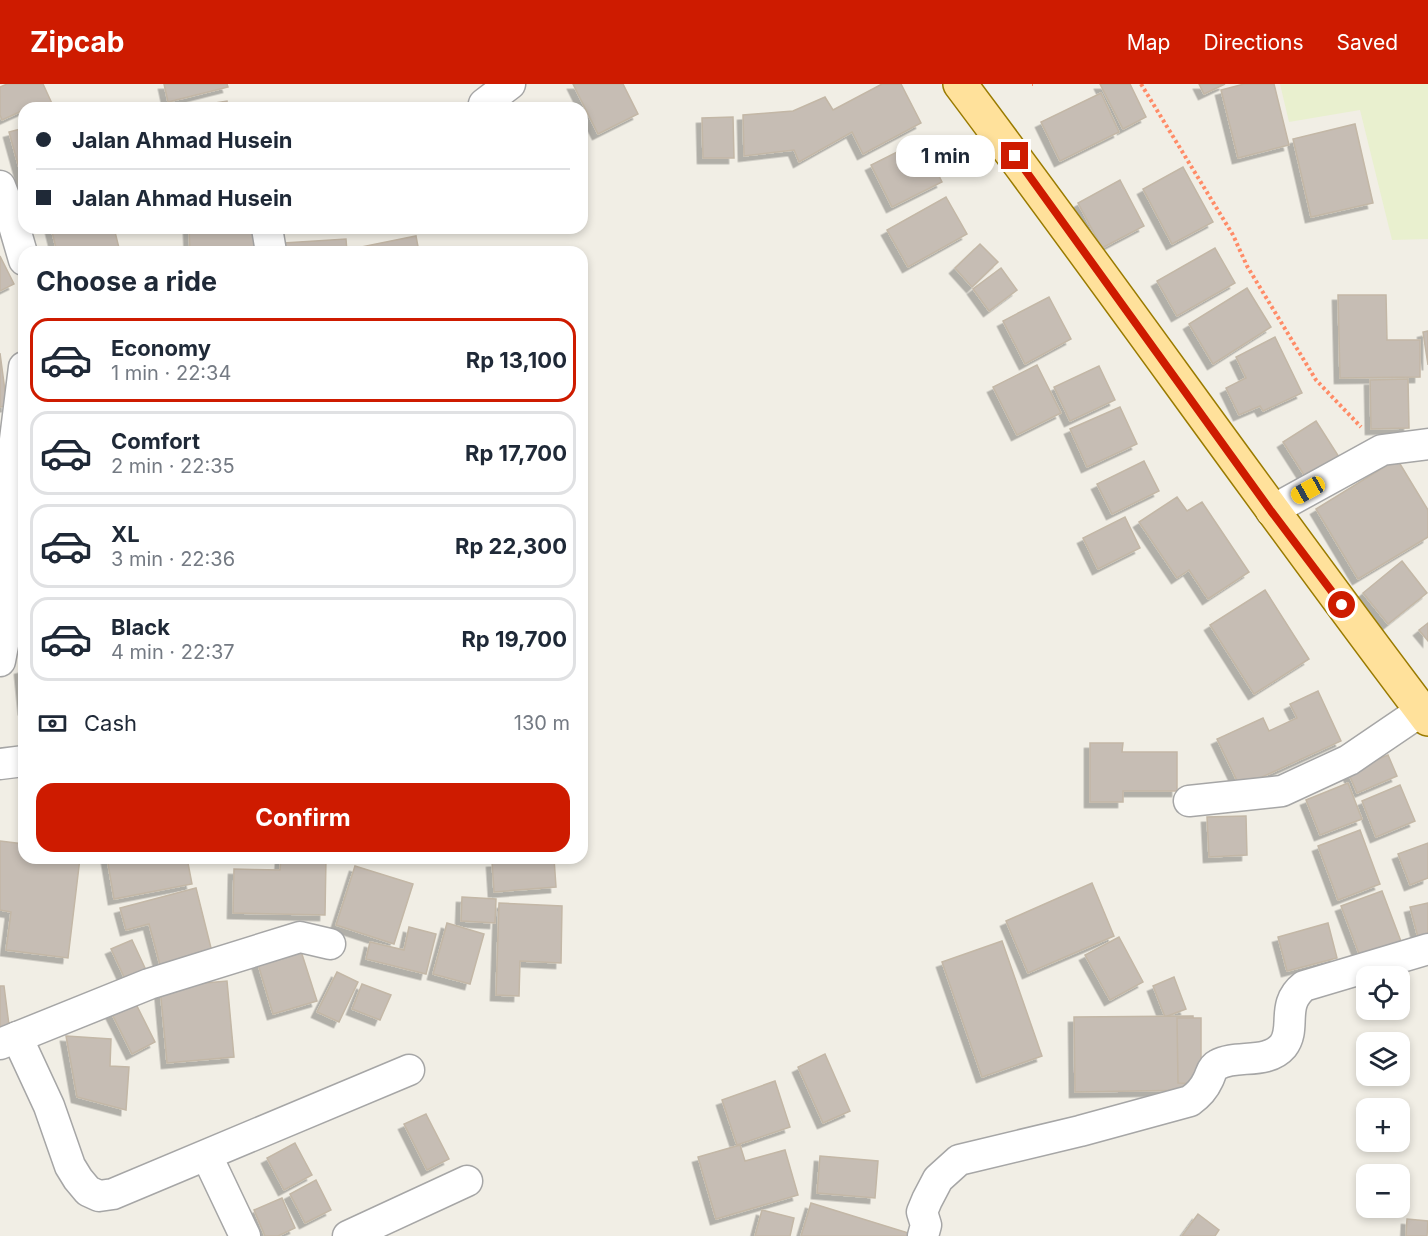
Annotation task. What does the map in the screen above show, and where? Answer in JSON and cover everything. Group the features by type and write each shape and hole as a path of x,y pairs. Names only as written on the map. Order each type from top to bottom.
{"main road":[{"path":"960,84 1143,331 1271,511 1425,715"}],"street":[{"path":"487,102 510,84"},
{"path":"11,203 18,234"},
{"path":"1271,511 1382,450 1428,444"},
{"path":"0,661 11,603 18,472"},
{"path":"1189,801 1282,791 1349,760 1425,715"},
{"path":"0,764 18,761"},
{"path":"330,944 300,937 149,984 9,1041 49,1106 70,1166 88,1191 99,1196 113,1194 409,1070"},
{"path":"922,1236 926,1225 922,1212 927,1200 938,1179 959,1160 1190,1101 1200,1091 1211,1071 1219,1064 1270,1055 1284,1045 1292,1000 1304,986 1428,949"},
{"path":"207,1156 245,1236"},
{"path":"348,1236 387,1228 467,1181"}],"path":[{"path":"1141,84 1233,235 1247,266 1316,380 1382,450"}],"green space":[{"path":"1280,84 1428,84 1428,239 1392,240 1360,110 1289,122"}],"building":[{"path":"7,84 43,84 51,102 18,102 18,113 2,120 0,87"},
{"path":"164,84 227,84 228,87 168,102"},
{"path":"573,84 623,84 638,114 598,134 588,114 588,102 582,102"},
{"path":"882,84 901,84 921,123 863,154 852,132 799,162 794,150 744,156 743,115 793,111 825,97 833,110"},
{"path":"1100,84 1130,84 1146,117 1123,129"},
{"path":"1199,84 1225,84 1204,94"},
{"path":"1244,84 1274,84 1289,145 1238,158 1221,90"},
{"path":"1101,93 1119,132 1060,161 1041,122"},
{"path":"733,117 734,158 703,158 702,118"},
{"path":"1355,124 1373,203 1311,217 1293,139"},
{"path":"18,130 18,164 9,132"},
{"path":"921,140 942,182 892,207 871,165"},
{"path":"1183,167 1213,222 1172,244 1143,189"},
{"path":"1120,180 1144,226 1102,248 1078,203"},
{"path":"946,197 967,234 908,267 887,230"},
{"path":"52,234 116,234 118,246 56,246"},
{"path":"189,234 259,234 260,246 190,246"},
{"path":"416,236 418,246 366,246"},
{"path":"346,239 347,246 284,246 284,243"},
{"path":"980,244 998,262 972,287 955,268"},
{"path":"1215,248 1235,283 1177,316 1157,281"},
{"path":"0,256 14,284 0,291"},
{"path":"1001,268 1017,290 989,311 973,289"},
{"path":"1247,288 1271,327 1213,364 1189,324"},
{"path":"1338,295 1386,295 1387,340 1420,340 1420,377 1340,378"},
{"path":"1049,297 1071,339 1025,364 1003,321"},
{"path":"1428,331 1428,365 1423,332"},
{"path":"1275,337 1302,393 1263,411 1260,406 1239,415 1226,388 1246,378 1236,357"},
{"path":"0,353 7,406 0,407"},
{"path":"1037,365 1061,413 1017,435 993,387"},
{"path":"1099,366 1115,400 1070,421 1054,387"},
{"path":"1408,379 1409,428 1371,429 1370,380"},
{"path":"1120,407 1137,444 1087,467 1070,429"},
{"path":"1316,421 1339,457 1306,478 1283,442"},
{"path":"1397,459 1428,510 1428,537 1358,579 1316,509"},
{"path":"1144,461 1159,491 1112,514 1097,484"},
{"path":"1177,497 1187,511 1202,502 1249,572 1208,599 1189,570 1177,578 1139,522"},
{"path":"1125,517 1140,548 1098,569 1083,538"},
{"path":"1402,561 1427,593 1388,624 1363,593"},
{"path":"1265,590 1309,659 1254,694 1210,625"},
{"path":"1428,623 1428,641 1419,630"},
{"path":"1318,691 1341,741 1240,787 1217,739 1263,718 1269,731 1297,718 1290,704"},
{"path":"1090,743 1123,743 1122,752 1177,752 1177,791 1123,791 1123,802 1090,802"},
{"path":"1388,755 1397,776 1357,793 1348,772"},
{"path":"1348,783 1362,819 1320,835 1306,800"},
{"path":"1400,785 1415,821 1376,837 1362,801"},
{"path":"1246,816 1247,855 1209,857 1207,817"},
{"path":"1360,830 1380,884 1338,900 1318,846"},
{"path":"0,841 18,843 18,864 79,864 68,958 6,950 11,912 0,910"},
{"path":"1428,843 1428,878 1410,885 1398,854"},
{"path":"108,864 188,864 192,884 114,899"},
{"path":"280,864 326,864 325,915 233,913 234,869 280,870"},
{"path":"492,864 554,864 556,887 494,892"},
{"path":"355,866 413,884 394,944 336,925"},
{"path":"1092,883 1114,936 1028,973 1006,921"},
{"path":"196,888 212,952 160,965 149,924 126,930 120,908"},
{"path":"1382,891 1402,944 1361,959 1341,906"},
{"path":"462,897 496,899 495,923 461,921"},
{"path":"499,903 562,906 561,963 520,961 519,996 496,995"},
{"path":"1428,903 1428,947 1421,949 1410,907"},
{"path":"447,923 484,934 470,984 433,974"},
{"path":"1328,923 1337,958 1287,971 1278,937"},
{"path":"409,927 436,934 426,974 366,959 370,942 404,950"},
{"path":"1119,937 1143,982 1110,1000 1085,955"},
{"path":"132,940 146,970 125,979 111,949"},
{"path":"1002,941 1042,1056 982,1077 942,962"},
{"path":"300,948 317,1001 273,1014 257,961"},
{"path":"337,972 358,982 339,1022 317,1012"},
{"path":"1174,977 1186,1009 1165,1017 1153,986"},
{"path":"227,981 234,1057 167,1063 160,987"},
{"path":"362,984 391,995 380,1020 352,1009"},
{"path":"0,986 4,986 10,1033 0,1035"},
{"path":"133,998 155,1042 132,1054 110,1010"},
{"path":"1193,1016 1195,1090 1075,1092 1074,1017"},
{"path":"1177,1018 1201,1018 1201,1084 1178,1083"},
{"path":"66,1036 111,1039 110,1066 129,1067 126,1110 77,1097"},
{"path":"825,1054 850,1111 823,1123 798,1067"},
{"path":"775,1081 790,1127 737,1145 722,1100"},
{"path":"426,1114 449,1159 427,1170 404,1124"},
{"path":"295,1143 312,1175 284,1190 267,1158"},
{"path":"740,1145 745,1161 785,1150 798,1195 716,1219 698,1157"},
{"path":"820,1156 878,1161 875,1198 817,1193"},
{"path":"316,1180 331,1210 305,1223 290,1194"},
{"path":"282,1198 295,1228 278,1236 265,1236 254,1210"},
{"path":"811,1203 915,1235 801,1236"},
{"path":"762,1210 794,1218 790,1236 755,1236"},
{"path":"1198,1214 1219,1230 1215,1236 1182,1236"},
{"path":"1407,1219 1428,1221 1427,1236 1406,1236"}],"route":[{"path":"1015,156 1271,511 1342,605"}]}
